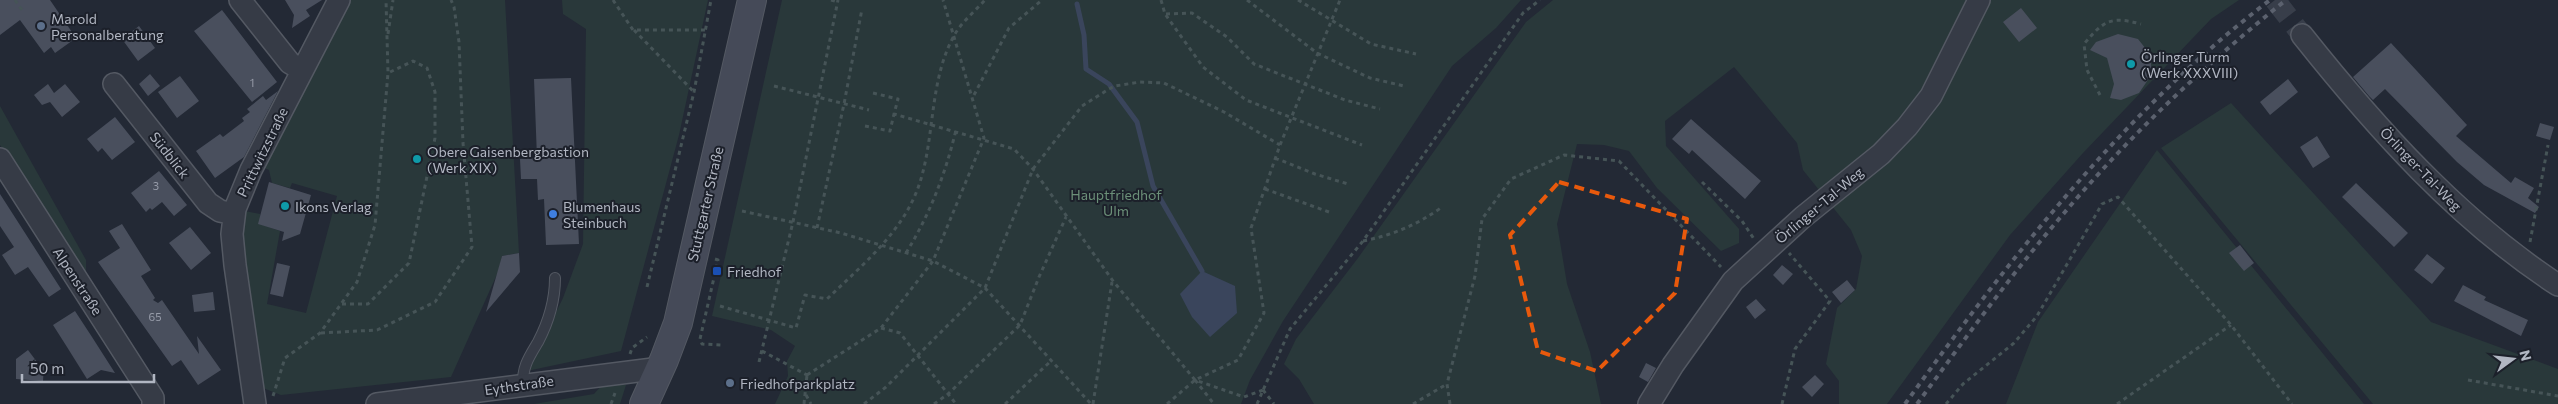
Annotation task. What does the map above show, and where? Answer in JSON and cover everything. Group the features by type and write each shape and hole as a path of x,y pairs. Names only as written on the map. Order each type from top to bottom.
{"main road":[{"name":"Stuttgarter Straße","path":"644,404 661,368 678,323 752,0"}],"street":[{"path":"240,0 290,63 302,70"},
{"name":"Prittwitzstraße","path":"255,404 235,265 232,234 234,214 251,170 339,0"},
{"name":"Örlinger-Tal-Weg","path":"1649,404 1673,365 1733,281 1770,246 1880,154 1908,127 1931,96 1979,0"},
{"name":"Örlinger-Tal-Weg","path":"2302,35 2373,119 2454,204 2525,263 2558,284"},
{"name":"Südblick","path":"114,84 208,203 220,211 234,214"},
{"name":"Alpenstraße","path":"0,159 153,398 153,404"},
{"name":"Eythstraße","path":"377,404 425,401 523,385 661,368"}],"lane":[{"path":"523,385 522,373 552,308 555,278"}],"path":[{"path":"15,0 22,10"},
{"path":"271,404 285,358 320,333 357,282 375,225 388,73 386,0"},
{"path":"386,44 393,0"},
{"path":"320,333 377,330 435,302 472,247 463,143 459,42 454,7 450,0"},
{"path":"613,0 633,30 694,92"},
{"path":"648,287 694,92 711,0"},
{"path":"759,362 819,98 838,1 831,0"},
{"path":"807,375 881,328 933,261 984,138 955,34 943,0"},
{"path":"720,306 796,328 805,295 828,299 882,246 901,222 918,188 932,124 938,76 955,34 985,0"},
{"path":"973,95 1009,28 1042,0"},
{"path":"1161,0 1165,14 1202,67 1246,100 1292,120 1362,144"},
{"path":"1247,0 1317,53 1370,78 1404,86"},
{"path":"1298,0 1331,22 1371,44 1416,54"},
{"path":"1167,404 1195,380 1238,360 1264,313 1251,228 1275,158 1340,0"},
{"path":"1257,404 1290,328 1363,241 1524,13 1540,0"},
{"path":"817,228 862,9"},
{"path":"1165,14 1192,14 1227,37 1254,64 1345,100 1380,109"},
{"path":"2100,94 2087,70 2084,44 2098,26 2120,18 2141,24"},
{"path":"633,30 706,30"},
{"path":"341,304 368,304 409,263 435,138 436,92 427,68 413,61 388,73"},
{"path":"864,404 886,387 985,288 1033,169 1082,106 1109,89 1115,86 1140,82 1164,83 1224,112 1280,146"},
{"path":"774,86 869,110"},
{"path":"865,126 890,131 898,99 873,93"},
{"path":"894,114 984,138 1014,149 1033,169 1112,281 1214,404"},
{"path":"906,253 931,209 947,167 956,130"},
{"path":"2525,263 2536,217 2548,145"},
{"path":"1450,404 1447,384 1474,276 1482,219 1511,179 1564,155 1619,161 1733,281"},
{"path":"1275,158 1315,174 1348,184"},
{"path":"1702,182 1830,302 1795,349 1782,404"},
{"path":"1265,189 1329,212"},
{"path":"1946,404 1963,384 2014,343 2037,316 2102,204 2118,197 2232,326 2292,404"},
{"path":"1363,241 1390,236 1424,220 1442,207"},
{"path":"742,211 817,228 933,261 985,288 1092,404"},
{"path":"934,404 948,394 1020,325 1039,277 1066,218"},
{"path":"718,260 700,340 704,344 721,345"},
{"path":"1092,404 1112,281"},
{"path":"2117,404 2232,326"},
{"path":"881,328 900,333 956,404"},
{"path":"623,372 632,348 646,340 651,330"},
{"path":"762,351 807,375"},
{"path":"1005,404 1052,360"},
{"path":"804,404 807,375"},
{"path":"1195,380 1244,397 1262,390"},
{"path":"2468,380 2558,396"},
{"path":"1414,404 1447,384"},
{"path":"1262,390 1274,404"},
{"path":"806,394 811,404"}],"highlighted area":[{"path":"1559,182 1687,219 1675,293 1597,371 1538,351 1510,235"}],"green space":[{"path":"339,0 505,0 519,253 502,256 498,272 451,377 281,395 263,388 235,209 260,214 260,224 280,231 267,304 306,313 337,196 292,183 290,188 272,183 269,170 254,163"},
{"path":"562,0 708,0 679,135 621,351 527,371 563,298 583,244 586,29 563,14"},
{"name":"Hauptfriedhof Ulm","path":"782,0 1521,0 1496,28 1452,66 1283,321 1250,380 1241,404 775,404 788,376 787,361 795,346 771,330 712,316"},
{"path":"1553,0 2239,0 2211,19 2083,153 2010,235 1887,404 1839,404 1839,381 1826,364 1837,308 1856,289 1862,256 1851,230 1803,170 1797,143 1734,67 1665,121 1666,146 1739,229 1739,243 1721,251 1657,188 1629,151 1604,145 1577,144 1557,224 1567,284 1590,352 1601,404 1314,404 1299,379 1284,364 1296,339 1358,258 1526,22"},
{"path":"2231,103 2431,322 2558,369 2558,404 2373,404 2161,148"},
{"path":"0,106 86,260 86,280 0,145"},
{"path":"2157,150 2364,404 2006,404 2038,322"},
{"path":"602,385 626,385 620,404 534,404 594,394"}],"water":[{"path":"1202,271 1235,286 1237,313 1210,337 1192,317 1180,294"}],"building":[{"path":"0,0 50,0 76,38 55,53 51,47 44,53 20,20 0,35"},
{"path":"285,0 322,0 306,10 310,16 292,28 294,15"},
{"path":"2021,8 2037,28 2019,42 2003,22"},
{"path":"222,10 277,82 252,102 194,31"},
{"path":"139,26 155,48 138,61 122,39"},
{"name":"Örlinger Turm (Werk XXXVIII)","path":"2118,34 2138,39 2150,54 2152,74 2139,93 2121,100 2110,98 2114,84 2107,58 2090,50 2096,42"},
{"path":"2391,43 2467,125 2456,136 2511,183 2515,177 2534,188 2528,198 2539,207 2535,213 2484,185 2457,162 2385,89 2373,100 2369,96 2353,77"},
{"path":"150,74 160,86 148,96 139,84"},
{"path":"180,76 199,101 177,118 158,92"},
{"path":"571,78 579,244 546,245 544,199 538,200 537,179 521,179 520,159 537,158 534,79"},
{"path":"2288,79 2298,92 2270,115 2260,102"},
{"path":"48,84 54,93 65,84 80,102 62,117 50,102 42,105 34,95"},
{"path":"278,91 244,157 215,178 196,151 220,134 223,137 244,121 242,118 250,112 247,109 263,96 266,100"},
{"path":"115,117 135,142 112,160 102,148 98,152 87,139"},
{"path":"1691,119 1761,181 1745,199 1692,150 1689,154 1672,139"},
{"path":"2540,123 2554,127 2550,140 2536,136"},
{"path":"2317,136 2330,157 2313,168 2300,147"},
{"path":"159,171 187,205 174,216 162,202 146,212 131,193"},
{"name":"Ikons Verlag","path":"269,182 311,195 300,234 282,241 284,232 258,224"},
{"path":"2356,183 2408,233 2394,247 2342,197"},
{"path":"0,194 61,289 49,297 28,267 15,275 2,255 14,247 0,226"},
{"path":"122,224 151,270 141,276 155,298 153,300 158,303 162,300 199,354 197,336 221,370 198,385 181,360 172,366 98,262 120,248 109,231"},
{"path":"190,227 211,253 191,270 169,243"},
{"path":"2240,245 2254,263 2244,271 2229,253"},
{"path":"519,253 520,272 486,312 502,256"},
{"path":"2427,254 2445,268 2432,284 2414,270"},
{"path":"277,263 290,266 283,297 270,294"},
{"path":"1782,265 1793,274 1783,285 1773,275"},
{"path":"1847,280 1855,290 1841,303 1832,292"},
{"path":"2463,285 2486,297 2484,300 2528,320 2521,336 2454,301"},
{"path":"213,292 215,310 194,312 192,295"},
{"path":"1756,299 1766,310 1755,319 1746,307"},
{"path":"75,311 115,373 101,370 87,379 53,325"},
{"path":"28,350 40,366 44,366 43,381 16,379 16,359"},
{"path":"1646,363 1656,368 1648,382 1639,377"},
{"path":"1815,375 1824,384 1812,397 1802,387"}],"waterway":[{"path":"1077,4 1084,35 1086,69 1109,84 1137,122 1153,186 1202,271"}],"tunnel":[{"path":"2275,0 2302,35"}],"railway":[{"path":"1905,404 1986,294 2072,188 2166,89 2217,43 2270,0"},
{"path":"1917,404 2008,282 2090,183 2170,101 2227,49 2286,0"}],"place":[{"name":"Marold Personalberatung","path":"41,26"},
{"name":"Örlinger Turm (Werk XXXVIII)","path":"2131,64"},
{"name":"Obere Gaisenbergbastion (Werk XIX)","path":"417,159"},
{"name":"Ikons Verlag","path":"285,206"},
{"name":"Blumenhaus Steinbuch","path":"553,214"},
{"name":"Friedhof","path":"717,271"},
{"name":"Friedhofparkplatz","path":"730,383"}]}
